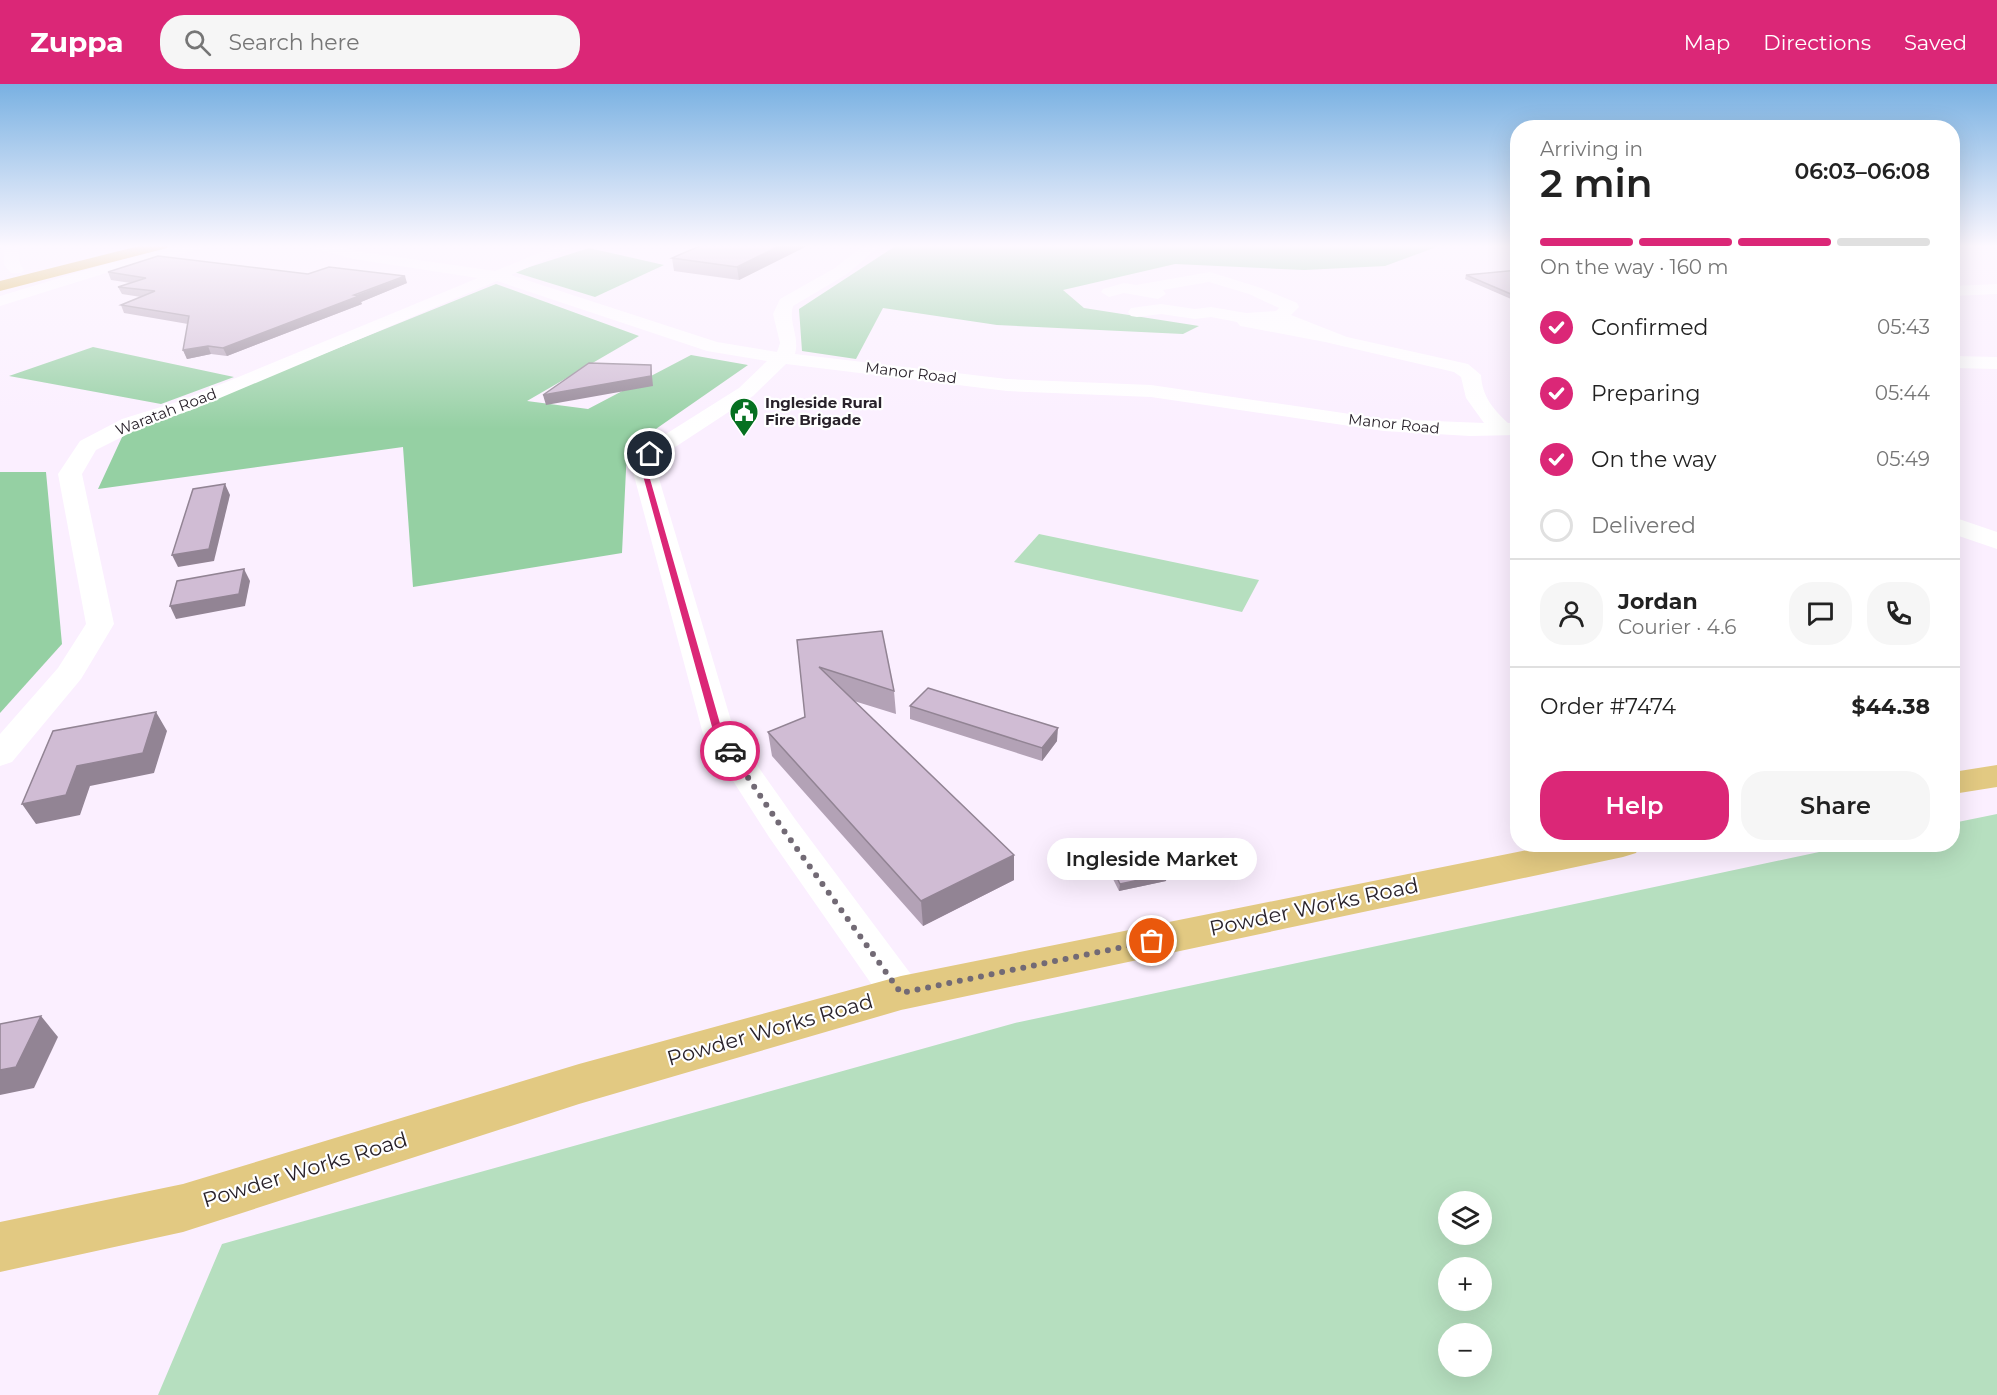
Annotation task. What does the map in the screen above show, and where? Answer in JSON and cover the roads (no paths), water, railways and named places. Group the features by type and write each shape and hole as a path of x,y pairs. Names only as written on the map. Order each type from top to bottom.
{"main road":[{"path":"1960,782 1997,776"},
{"name":"Powder Works Road","path":"0,1247 183,1208 579,1084 901,993 1584,852"}],"street":[{"name":"Waratah Road","path":"0,755 70,673 100,624 70,474 88,446 130,424 187,405 424,306"},
{"name":"Manor Road","path":"589,306 714,347 782,358 1006,385 1151,391 1384,425 1470,430 1510,429"},
{"path":"785,306 782,314 789,344 786,354 746,392 650,454 645,472 719,734 782,828 901,993"},
{"path":"1192,306 1199,314"},
{"path":"1278,316 1291,307 1289,306"},
{"path":"1137,312 1161,309 1246,318 1262,315 1278,316 1296,321 1326,337"},
{"path":"1246,318 1246,322 1263,326 1326,337 1461,368 1471,375 1471,387 1486,414 1510,429"},
{"path":"1960,362 1997,363"},
{"path":"1960,528 1997,541"}],"place":[{"name":"Ingleside Rural Fire Brigade","path":"744,438"},
{"name":"Ingleside Market","path":"1152,941"}]}
